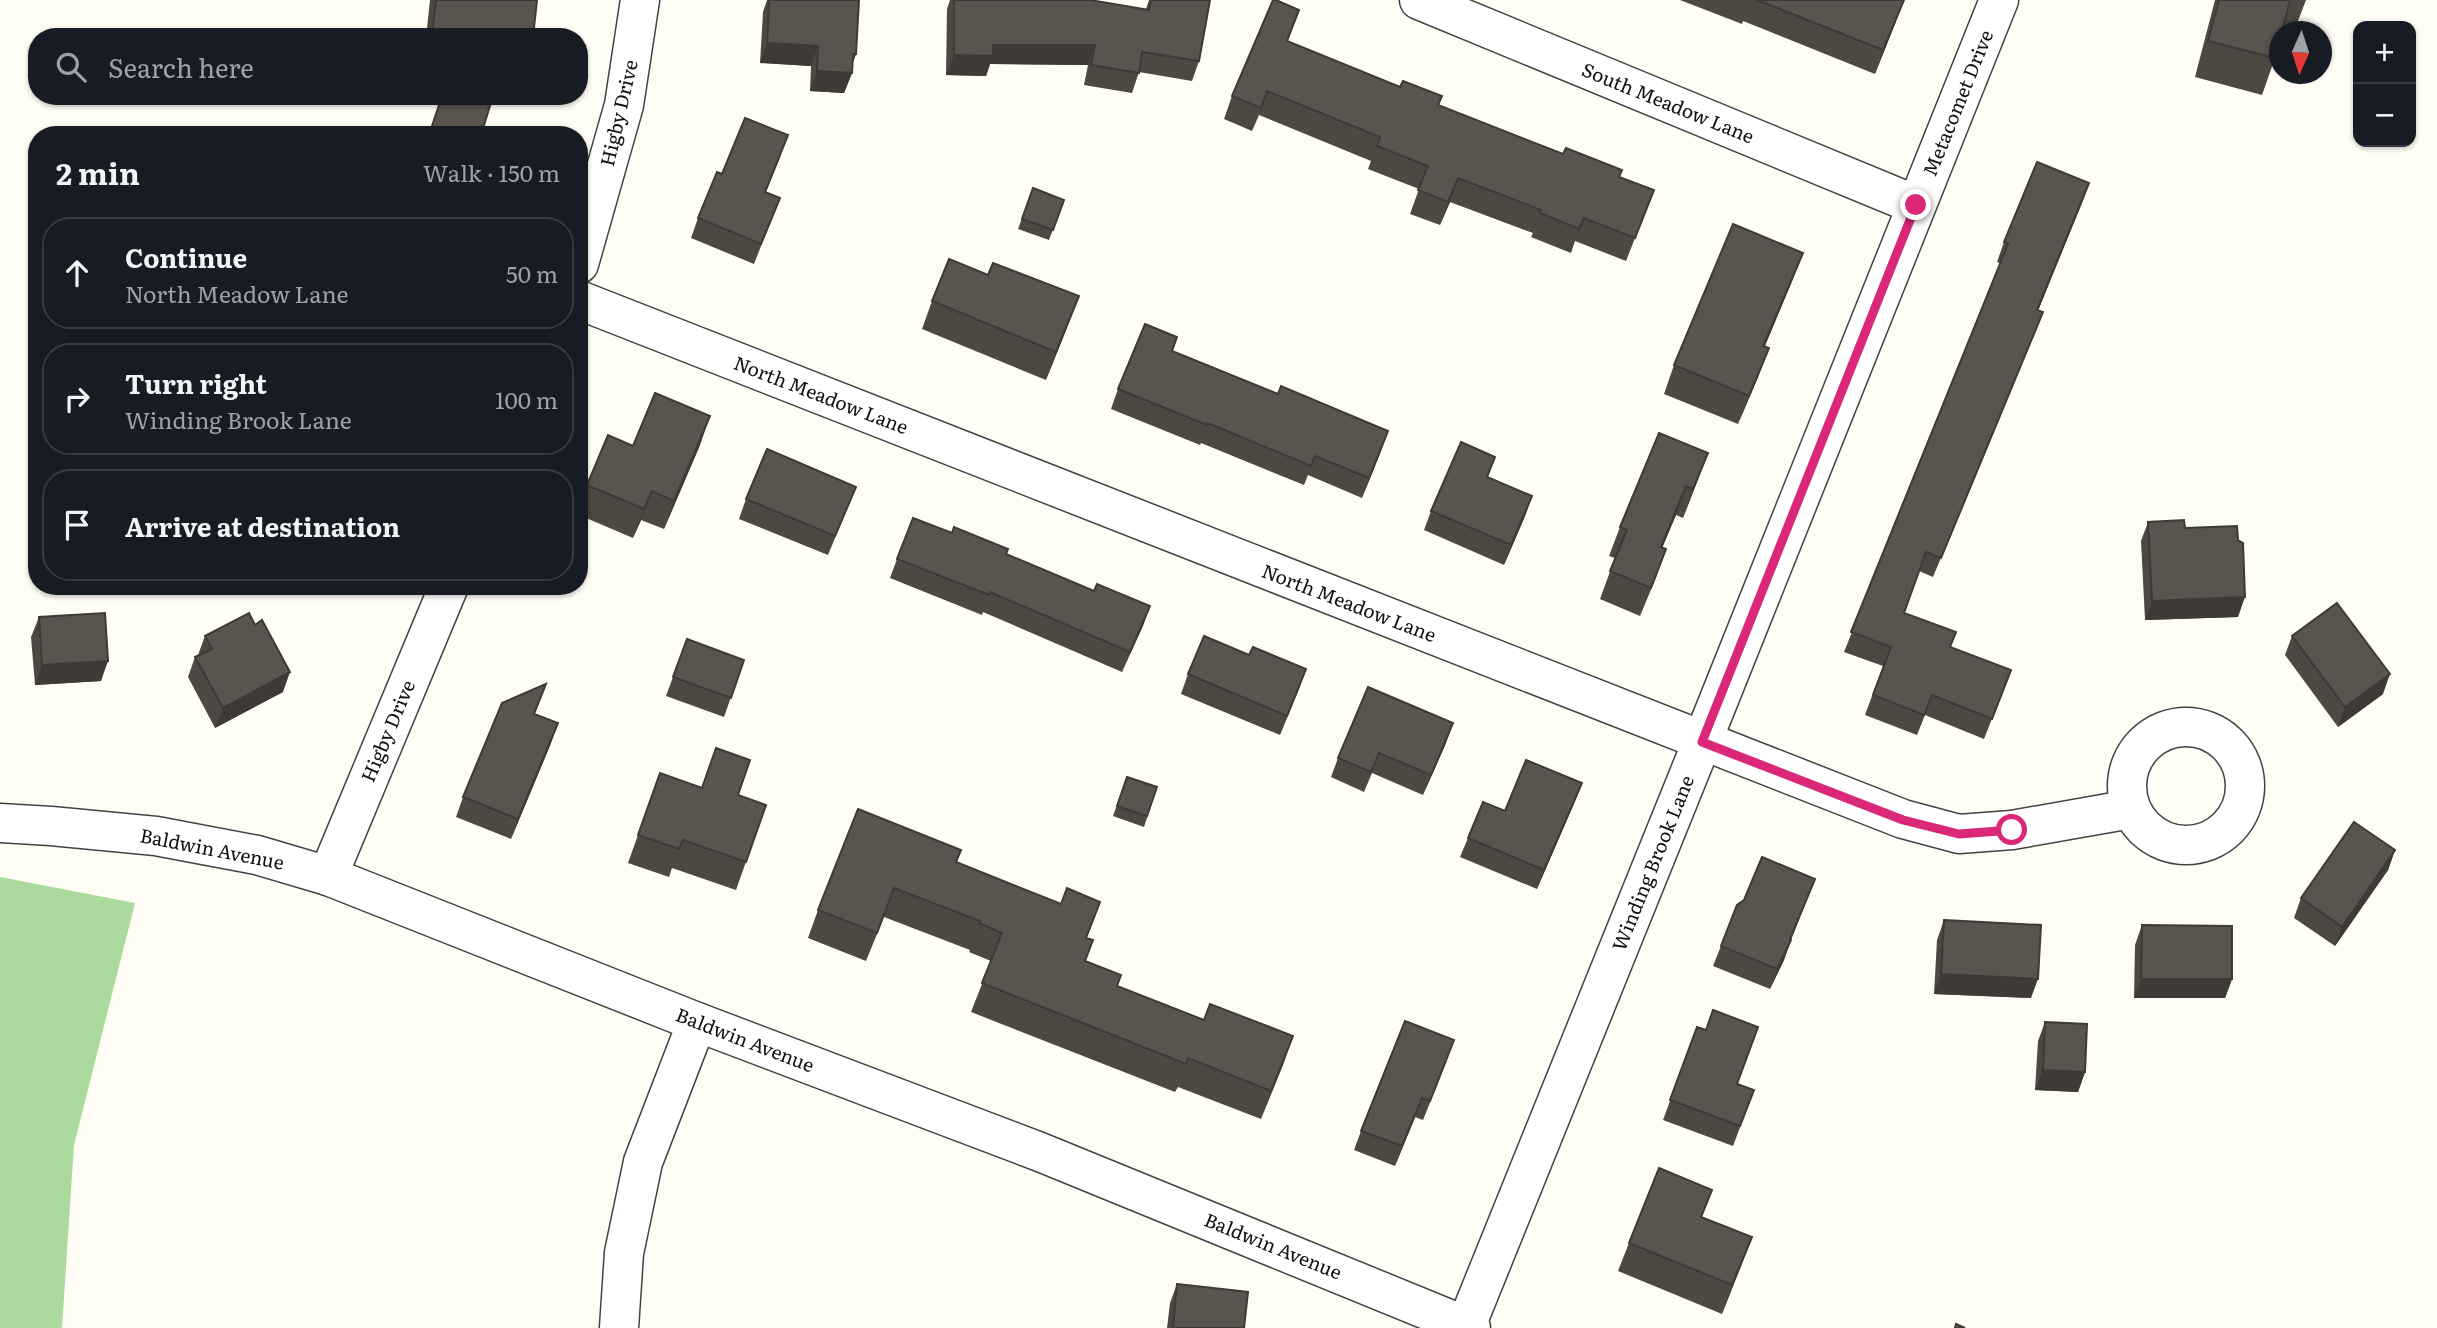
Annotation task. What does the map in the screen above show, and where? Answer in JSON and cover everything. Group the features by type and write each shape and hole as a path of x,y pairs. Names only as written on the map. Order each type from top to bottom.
{"street":[{"name":"Higby Drive","path":"588,232 624,106 640,0"},
{"name":"South Meadow Lane","path":"1419,0 1916,205"},
{"name":"Metacomet Drive","path":"1916,205 1999,0"},
{"name":"Winding Brook Lane","path":"1469,1327 1916,205"},
{"name":"North Meadow Lane","path":"588,304 1903,820 1959,834 2012,830 2131,809"},
{"name":"Higby Drive","path":"328,876 445,595"},
{"name":"Baldwin Avenue","path":"0,824 156,836 257,855 328,876 697,1022 1040,1152 1469,1327"},
{"path":"619,1328 624,1253 643,1162 697,1022"}],"green space":[{"path":"0,877 135,903 74,1145 62,1328 0,1328"}],"building":[{"path":"436,0 537,0 534,28 433,28"},
{"path":"769,0 859,0 856,54 853,54 852,73 817,71 818,46 767,43"},
{"path":"954,0 1090,0 1149,10 1151,0 1210,0 1199,61 1142,52 1139,73 1091,65 1095,45 993,45 993,56 954,55"},
{"path":"1273,0 1299,10 1287,41 1400,87 1403,81 1442,96 1438,105 1563,154 1566,148 1622,170 1619,177 1654,190 1635,238 1584,218 1579,229 1540,213 1541,210 1458,178 1448,202 1418,190 1428,166 1377,146 1380,137 1267,91 1261,108 1232,96"},
{"path":"1757,0 1904,0 1883,50"},
{"path":"2219,0 2290,0 2285,21 2269,21 2269,56 2208,41"},
{"path":"439,105 490,105 484,126 432,126"},
{"path":"745,118 788,135 765,192 780,198 761,244 698,218 717,172 722,174"},
{"path":"2037,162 2089,183 2037,310 2043,312 1941,558 1926,552 1904,613 1956,632 1950,647 2011,670 1992,719 1932,695 1924,715 1873,695 1891,647 1851,632 2008,244 2004,242"},
{"path":"1033,188 1064,200 1053,230 1022,219"},
{"path":"1733,224 1803,253 1763,346 1769,348 1749,396 1674,365"},
{"path":"949,259 988,275 993,263 1079,296 1056,352 932,301"},
{"path":"1145,324 1177,337 1172,351 1278,394 1281,386 1388,431 1369,478 1315,456 1311,466 1118,389"},
{"path":"655,393 710,416 674,501 652,491 644,509 588,485 608,435 633,446"},
{"path":"1659,433 1708,453 1693,489 1686,486 1661,547 1666,549 1651,588 1610,571 1627,530 1620,527"},
{"path":"1461,442 1495,457 1487,477 1532,496 1511,545 1431,511"},
{"path":"767,449 856,487 835,536 746,499"},
{"path":"913,518 952,533 954,527 1008,549 1006,554 1094,591 1097,584 1150,606 1130,652 990,592 989,595 897,559"},
{"path":"2184,520 2185,528 2237,526 2238,540 2243,543 2245,597 2152,601 2148,522"},
{"path":"2337,603 2390,674 2345,707 2292,636"},
{"path":"105,613 108,661 42,665 39,617"},
{"path":"249,613 255,625 262,620 290,672 223,708 195,657 212,649 205,636"},
{"path":"1204,636 1249,655 1253,647 1306,669 1287,716 1188,674"},
{"path":"687,639 744,660 731,698 673,677"},
{"path":"546,684 534,714 558,723 518,819 463,797 502,703"},
{"path":"1368,687 1453,723 1431,775 1379,753 1371,772 1338,758"},
{"path":"716,748 750,760 738,795 766,805 746,862 683,840 679,849 638,835 660,773 702,788"},
{"path":"1526,760 1582,783 1544,870 1468,838 1483,802 1505,811"},
{"path":"1127,777 1157,787 1147,816 1117,806"},
{"path":"858,809 961,850 956,862 1061,904 1067,888 1100,902 1086,938 1093,940 1085,961 1121,975 1117,986 1204,1020 1210,1004 1293,1036 1271,1091 1188,1058 1186,1064 982,983 1002,933 979,923 980,921 894,888 877,933 818,910"},
{"path":"2354,822 2395,850 2342,927 2301,898"},
{"path":"1762,857 1815,879 1777,969 1721,946 1737,905 1744,900"},
{"path":"1944,920 2041,925 2038,979 1941,974"},
{"path":"2142,925 2232,926 2232,979 2141,979"},
{"path":"1713,1010 1758,1027 1737,1084 1754,1090 1740,1126 1670,1100 1697,1027 1706,1030"},
{"path":"1405,1021 1454,1040 1430,1101 1422,1098 1402,1146 1361,1131"},
{"path":"2045,1022 2087,1024 2085,1072 2043,1070"},
{"path":"1659,1168 1712,1190 1701,1217 1752,1237 1732,1285 1629,1243"},
{"path":"1177,1284 1248,1292 1244,1328 1173,1328"}],"route":[{"path":"1916,205 1702,742 1903,820 1959,834 2012,830"}]}
